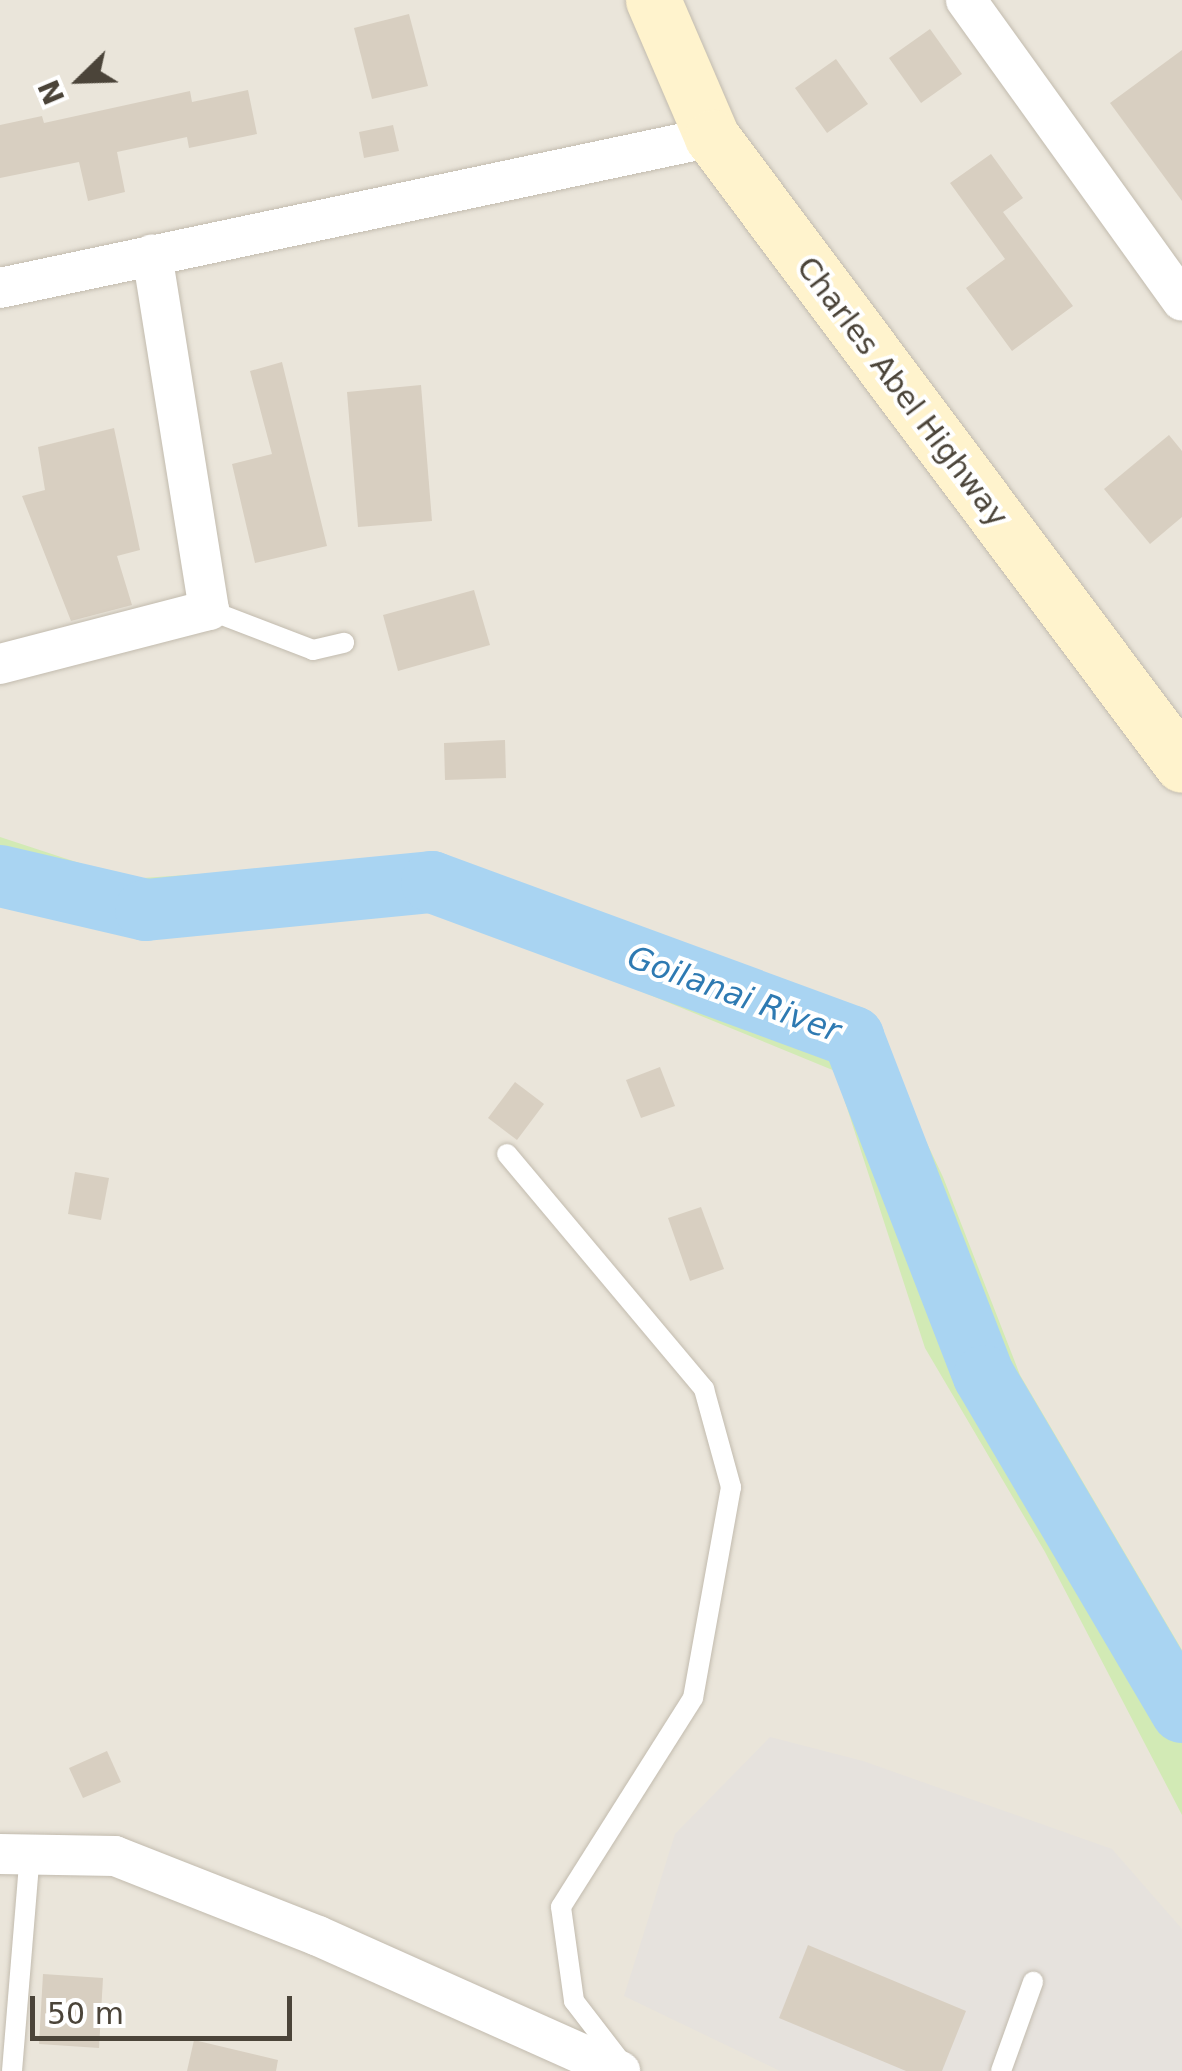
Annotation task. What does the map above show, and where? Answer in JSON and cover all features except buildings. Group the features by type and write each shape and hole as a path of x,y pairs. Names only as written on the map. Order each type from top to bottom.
{"main road":[{"name":"Charles Abel Highway","path":"654,0 712,137 1182,765"}],"street":[{"path":"966,0 1182,302"},
{"path":"0,288 712,137"},
{"path":"0,664 210,610 152,255"},
{"path":"15,1852 115,1856 318,1936 620,2071"}],"lane":[{"path":"210,610 313,650 344,642"},
{"path":"507,1154 704,1389 731,1487 693,1698 561,1907 574,2001 628,2071"},
{"path":"12,2071 15,1852"},
{"path":"1000,2071 1033,1982"}],"shaded area":[{"path":"0,0 1182,0 1182,2071 0,2071"},
{"path":"770,1737 863,1761 1112,1849 1182,1929 1182,2071 780,2071 624,1996 675,1834"}],"green space":[{"path":"0,837 128,879 419,859 863,1009 943,1177 1020,1375 1182,1650 1182,1815 1045,1552 925,1348 835,1071 431,905 146,933 0,904"}],"waterway":[{"name":"Goilanai River","path":"0,876 146,910 432,882 853,1037 984,1376 1182,1712"}]}
